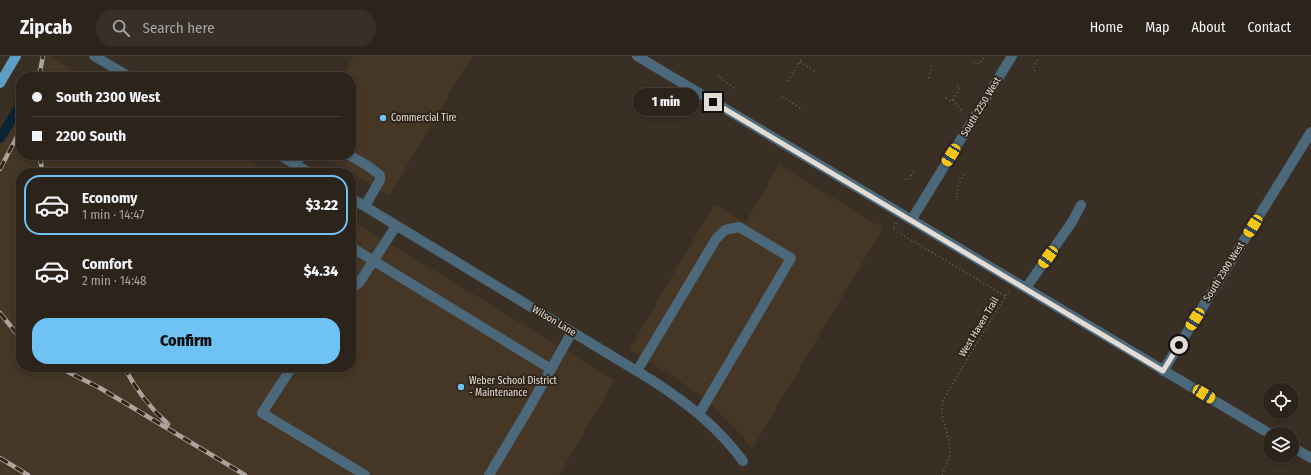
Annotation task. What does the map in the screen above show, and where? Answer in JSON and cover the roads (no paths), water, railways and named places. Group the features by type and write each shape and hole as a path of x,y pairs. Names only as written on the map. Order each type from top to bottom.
{"main road":[{"path":"0,83 16,56"}],"street":[{"path":"94,56 121,72"},
{"path":"637,56 900,216 912,219 1263,430"},
{"name":"South 2250 West","path":"912,219 1012,56"},
{"name":"South 2300 West","path":"1163,371 1311,132"},
{"path":"356,159 380,175 380,180 365,206"},
{"path":"288,160 302,168"},
{"path":"295,164 298,160"},
{"name":"Wilson Lane","path":"356,201 637,371 682,400 699,414 734,448 743,461"},
{"path":"1026,288 1072,222 1081,205"},
{"path":"356,282 374,261 396,226"},
{"path":"637,371 716,239 725,230 739,227 791,258 699,414"},
{"path":"356,250 551,369"},
{"path":"489,475 572,332"},
{"path":"289,372 262,413 365,475"},
{"path":"1299,451 1311,458"}],"waterway":[{"path":"0,138 16,112"}],"railway":[{"path":"40,72 43,56"},
{"path":"0,169 16,139"},
{"path":"40,160 42,168"},
{"path":"0,313 16,333"},
{"path":"68,372 100,388 245,475"},
{"path":"127,372 143,397 168,424"},
{"path":"0,458 28,475"}],"place":[{"name":"Commercial Tire","path":"383,118"},
{"name":"Weber School District - Maintenance","path":"461,387"}]}
